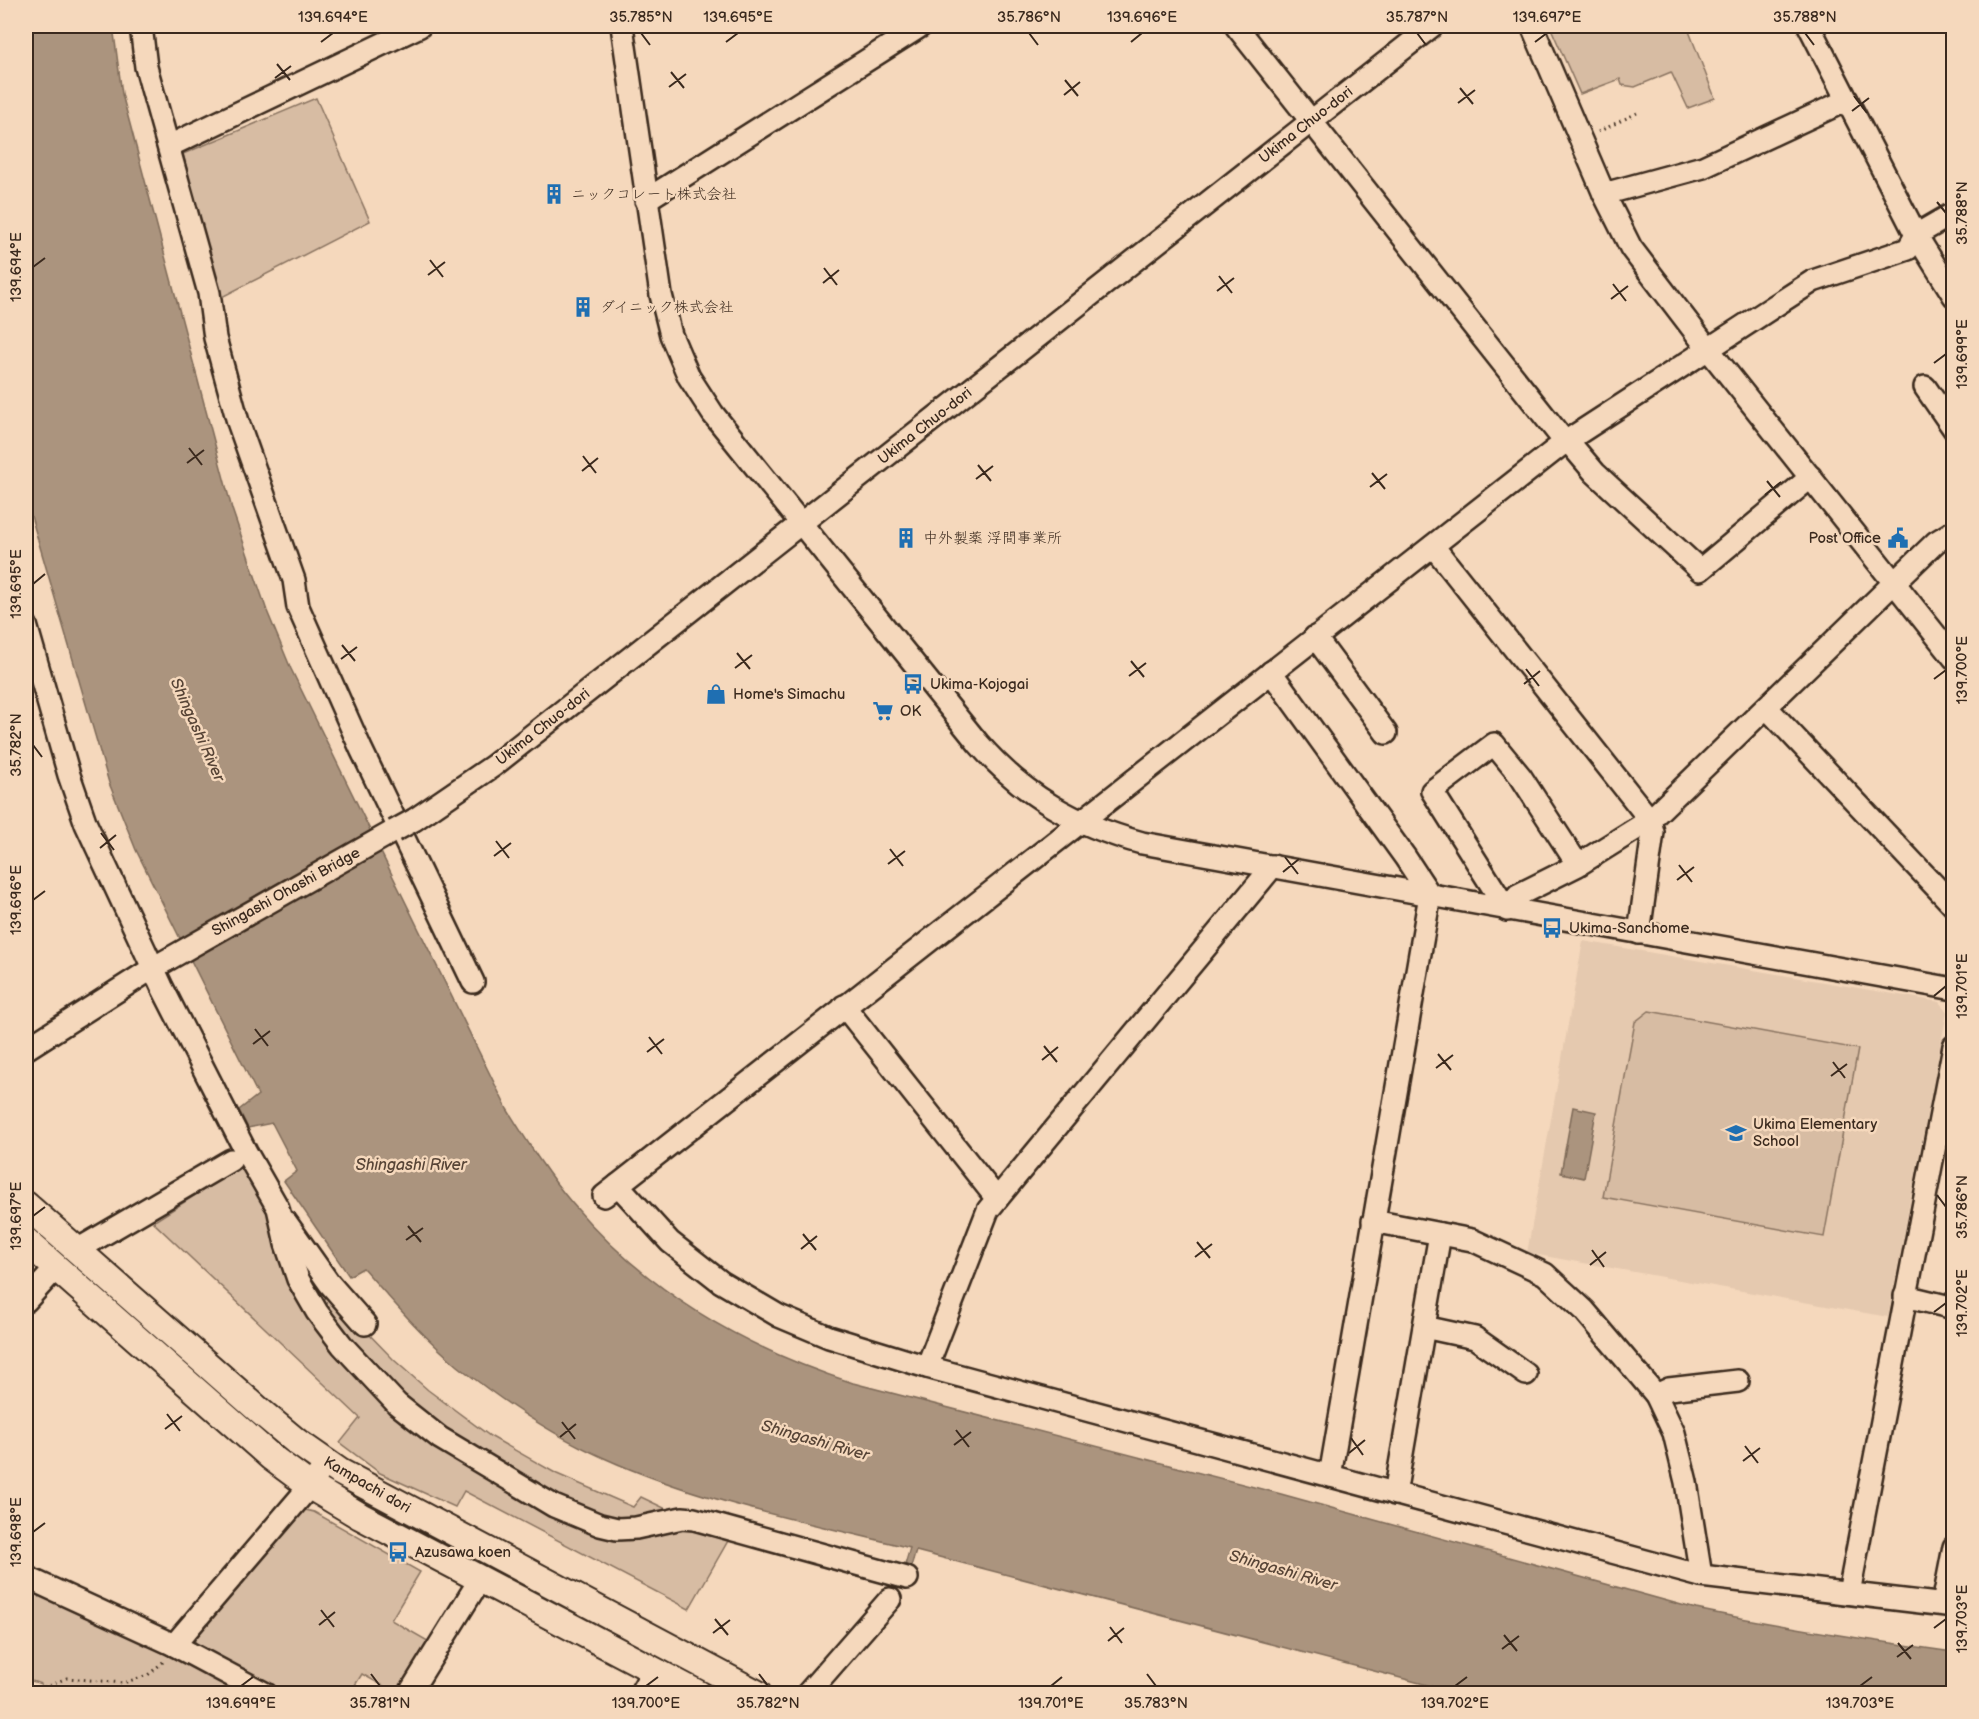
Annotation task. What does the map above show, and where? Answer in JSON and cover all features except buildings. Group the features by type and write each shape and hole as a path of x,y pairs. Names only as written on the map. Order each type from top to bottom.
{"main road":[{"name":"Kampachi dori","path":"26,1205 261,1412 326,1463 391,1500 758,1694"},
{"name":"Kampachi dori","path":"26,1241 230,1423 310,1486 360,1516 699,1694"}],"street":[{"path":"141,26 146,67 209,293 215,338 238,422 294,580 298,607 361,749 473,982"},
{"path":"169,146 381,34 420,26"},
{"path":"622,26 661,295 671,335 689,377 713,414 800,524 992,759 1039,798 1079,822 1142,843 1953,989"},
{"path":"646,200 921,26"},
{"path":"1236,26 1564,442 1573,447 1596,473 1700,570 1811,477"},
{"name":"Ukima Chuo-dori","path":"414,820 493,766 1432,26"},
{"path":"1532,26 1604,194 1631,248 1709,350 1953,657"},
{"path":"1812,26 1916,236 1953,296"},
{"path":"1604,194 1702,166 1847,100"},
{"path":"1953,213 1916,236 1908,249 1813,281 1564,442 611,1190 670,1242 721,1282 779,1316 829,1337 927,1367 1701,1576 1948,1605 1953,1547"},
{"path":"1925,387 1953,429"},
{"path":"1508,910 1518,895 1578,865 1650,820 1936,542 1953,531"},
{"path":"1433,546 1650,820 1653,832 1639,933"},
{"path":"26,625 69,775 86,824 246,1152 278,1208 329,1283 365,1324"},
{"path":"1315,637 1384,722"},
{"path":"1271,672 1430,895 1330,1476"},
{"path":"1767,708 1953,906"},
{"path":"1508,910 1432,790 1494,744 1531,792 1578,865"},
{"name":"Shingashi Ohashi Bridge","path":"26,1049 155,966 414,820"},
{"path":"927,1367 988,1210 1273,866"},
{"path":"844,1006 997,1199"},
{"path":"1849,1593 1951,1068 1953,1046"},
{"path":"77,1250 231,1160"},
{"path":"278,1208 286,1244 298,1279 317,1312 342,1345 397,1404 440,1438 488,1468 555,1506 600,1525 617,1529 636,1528 682,1518 694,1519 907,1578"},
{"path":"1373,1221 1472,1240 1545,1274 1584,1310 1656,1395 1674,1433 1686,1482 1701,1576"},
{"path":"1395,1494 1440,1234"},
{"path":"26,1301 56,1268"},
{"path":"1905,1296 1953,1308"},
{"path":"1424,1327 1475,1338 1526,1374"},
{"path":"1656,1395 1669,1389 1738,1381"},
{"path":"175,1645 310,1486 326,1463"},
{"path":"26,1577 175,1645 266,1694"},
{"path":"410,1694 474,1589"},
{"path":"807,1694 891,1599"},
{"path":"640,1694 654,1670"}],"path":[{"path":"1593,135 1637,113"},
{"path":"27,1694 67,1677 123,1683 148,1675 169,1657 175,1645"}],"shaded area":[{"path":"1550,26 1687,26 1715,98 1688,108 1671,72 1635,87 1622,85 1620,79 1580,94"},
{"path":"316,98 370,221 220,298 183,154"},
{"name":"Ukima Elementary School","path":"1583,941 1940,1002 1947,1012 1888,1317 1527,1253"},
{"path":"1649,1011 1858,1049 1824,1237 1603,1197 1635,1022"},
{"path":"244,1164 362,1327 428,1390 490,1436 557,1474 633,1507 641,1497 729,1539 689,1609 464,1491 455,1507 380,1473 340,1443 360,1418 153,1222"},
{"path":"305,1510 314,1512 420,1572 391,1620 433,1644 404,1693 396,1693 362,1674 350,1693 283,1694 196,1647 194,1635"},
{"path":"26,1585 140,1638 146,1646 163,1646 229,1681 225,1684 229,1692 250,1693 26,1694 42,1688 41,1684 32,1681 26,1683"}],"water":[{"name":"Shingashi River","path":"26,26 113,26 122,94 232,509 267,611 291,669 507,1109 563,1192 601,1235 632,1264 699,1313 736,1334 773,1353 853,1383 1281,1494 1696,1609 1824,1633 1953,1652 1953,1693 1458,1693 916,1551 911,1567 905,1565 910,1548 716,1499 641,1473 585,1449 528,1417 458,1366 420,1331 363,1268 349,1276 284,1181 297,1171 272,1123 248,1128 239,1110 258,1095 136,850 109,783 26,499"},
{"path":"1573,1107 1596,1112 1584,1178 1561,1173"}],"place":[{"name":"ニックコレート株式会社","path":"554,194"},
{"name":"ダイニック株式会社","path":"583,307"},
{"name":"中外製薬 浮間事業所","path":"906,538"},
{"name":"Post Office","path":"1898,538"},
{"name":"Ukima-Kojogai","path":"913,684"},
{"name":"Home's Simachu","path":"716,694"},
{"name":"OK","path":"883,711"},
{"name":"Ukima-Sanchome","path":"1552,928"},
{"name":"Ukima Elementary School","path":"1736,1133"},
{"name":"Azusawa koen","path":"398,1552"}]}
